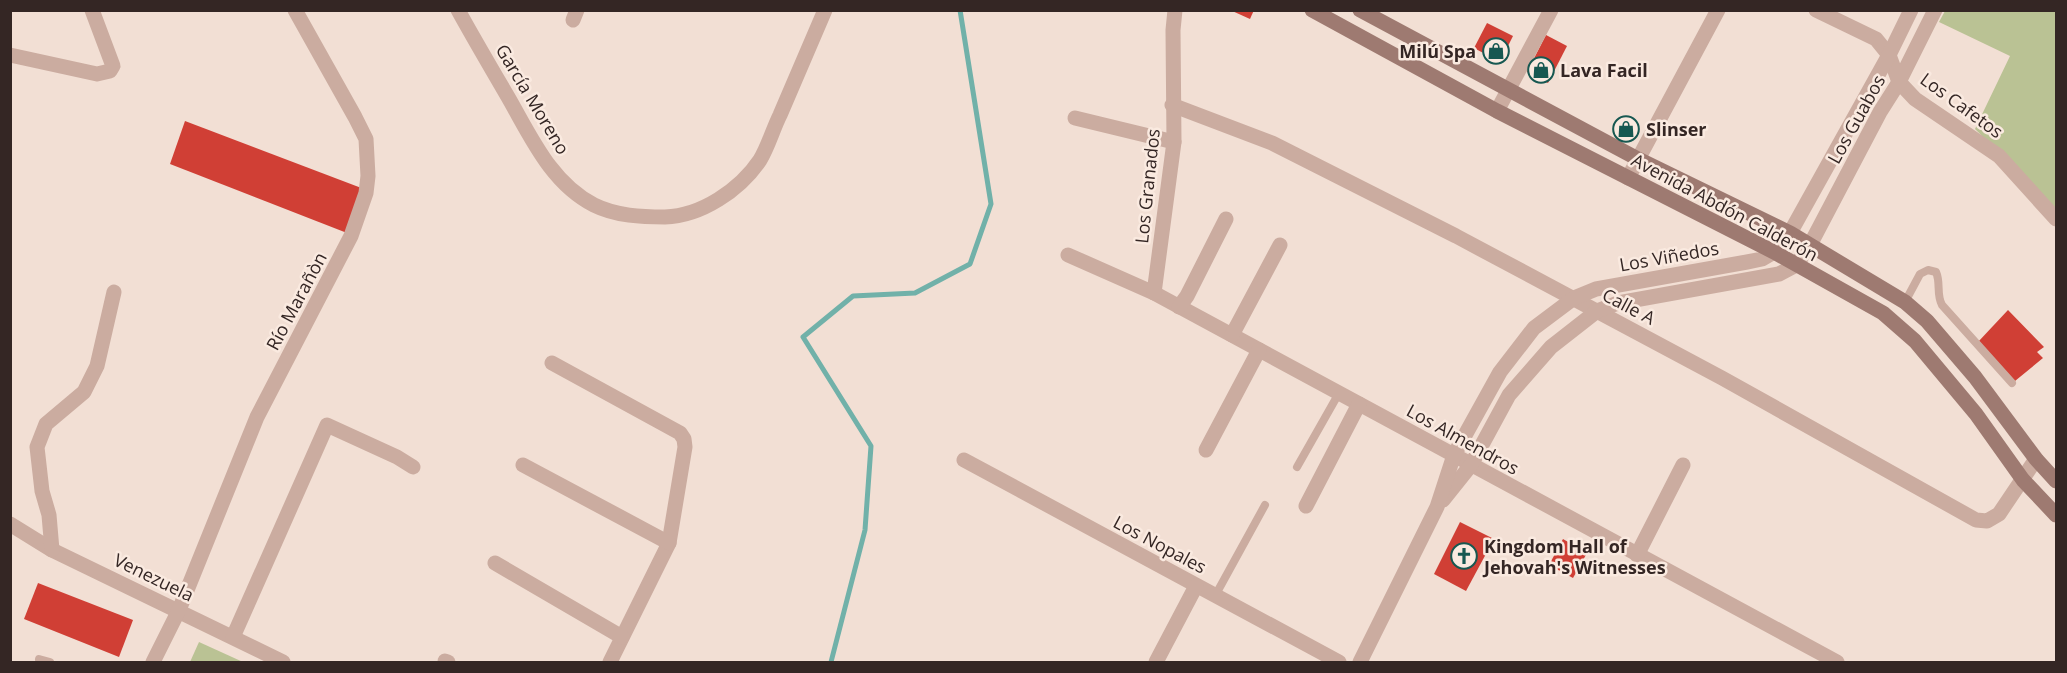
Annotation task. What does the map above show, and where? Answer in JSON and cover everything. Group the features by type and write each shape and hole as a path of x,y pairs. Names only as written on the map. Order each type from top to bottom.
{"main road":[{"name":"Avenida Abdón Calderón","path":"1312,10 1497,111 1774,252 1883,313 1915,341 1976,414 2023,480 2056,515"},
{"name":"Avenida Abdón Calderón","path":"1360,10 1638,159 1790,233 1905,302 1927,321 1975,377 2036,459 2056,481"}],"street":[{"path":"10,55 97,74 110,70 113,66 92,10"},
{"name":"Río Marañòn","path":"153,663 179,610 257,417 351,236 366,193 368,176 366,139 295,10"},
{"name":"García Moreno","path":"458,10 543,159 563,181 596,206 636,216 656,217 674,216 706,206 738,184 760,160 825,10"},
{"name":"Los Granados","path":"1154,293 1174,142 1173,30 1175,10"},
{"path":"1497,111 1551,10"},
{"path":"1628,178 1718,10"},
{"name":"Los Cafetos","path":"1816,10 1876,39 1889,55 1899,82 1915,99 1999,156 2056,219"},
{"name":"Los Guabos","path":"1774,252 1790,233 1889,55 1911,10"},
{"name":"Los Guabos","path":"1796,265 1810,245 1880,112 1899,82 1935,10"},
{"name":"Calle A","path":"1173,105 1272,142 1574,298 1976,520 1987,521 1999,514 2036,459"},
{"path":"1075,118 1174,142"},
{"path":"1179,307 1187,296 1226,219"},
{"path":"1232,335 1280,245"},
{"name":"Los Viñedos","path":"1359,663 1437,507 1454,455 1500,372 1534,328 1574,298 1596,289 1762,259 1774,252"},
{"name":"Los Almendros","path":"1068,255 1154,293 1837,663"},
{"name":"Los Viñedos","path":"1437,507 1471,465 1509,395 1551,347 1597,311 1618,303 1779,274 1796,265"},
{"path":"52,550 49,515 42,491 37,447 46,424 84,392 97,366 114,292"},
{"path":"1206,450 1259,350"},
{"path":"552,363 680,433 684,439 685,447 669,543 610,663"},
{"path":"1306,506 1359,404"},
{"path":"233,637 327,425 397,457 413,467"},
{"name":"Los Nopales","path":"964,460 1339,663"},
{"path":"523,465 669,543"},
{"path":"1637,555 1683,465"},
{"name":"Venezuela","path":"11,524 52,550 284,663"},
{"path":"495,563 622,637"},
{"path":"1156,663 1196,586"}],"lane":[{"path":"1905,302 1920,274 1928,270 1936,272 1939,279 1938,298 1942,305 2012,383"},
{"path":"1297,467 1339,393"},
{"path":"1215,596 1265,506"},
{"path":"39,659 50,663"}],"green space":[{"path":"1945,11 2056,11 2056,209 1975,129 2010,56 1939,22"},
{"path":"199,642 243,662 190,662"}],"building":[{"path":"1230,10 1254,10 1250,19"},
{"path":"1487,23 1513,36 1500,62 1474,48"},
{"path":"1546,35 1567,46 1548,83 1527,72"},
{"path":"185,121 364,189 347,233 170,164"},
{"path":"2008,310 2044,347 2037,352 2043,358 2015,381 1978,342"},
{"name":"Kingdom Hall of Jehovah's Witnesses","path":"1460,522 1494,539 1466,591 1434,574"},
{"path":"1563,539 1587,553 1573,578 1549,565"},
{"path":"38,583 133,620 119,657 24,619"}],"waterway":[{"path":"831,662 865,530 871,446 803,337 853,296 915,293 970,264 991,204 960,10"}],"place":[{"name":"Milú Spa","path":"1496,51"},
{"name":"Lava Facil","path":"1541,70"},
{"name":"Slinser","path":"1626,129"},
{"name":"Kingdom Hall of Jehovah's Witnesses","path":"1464,556"}]}
